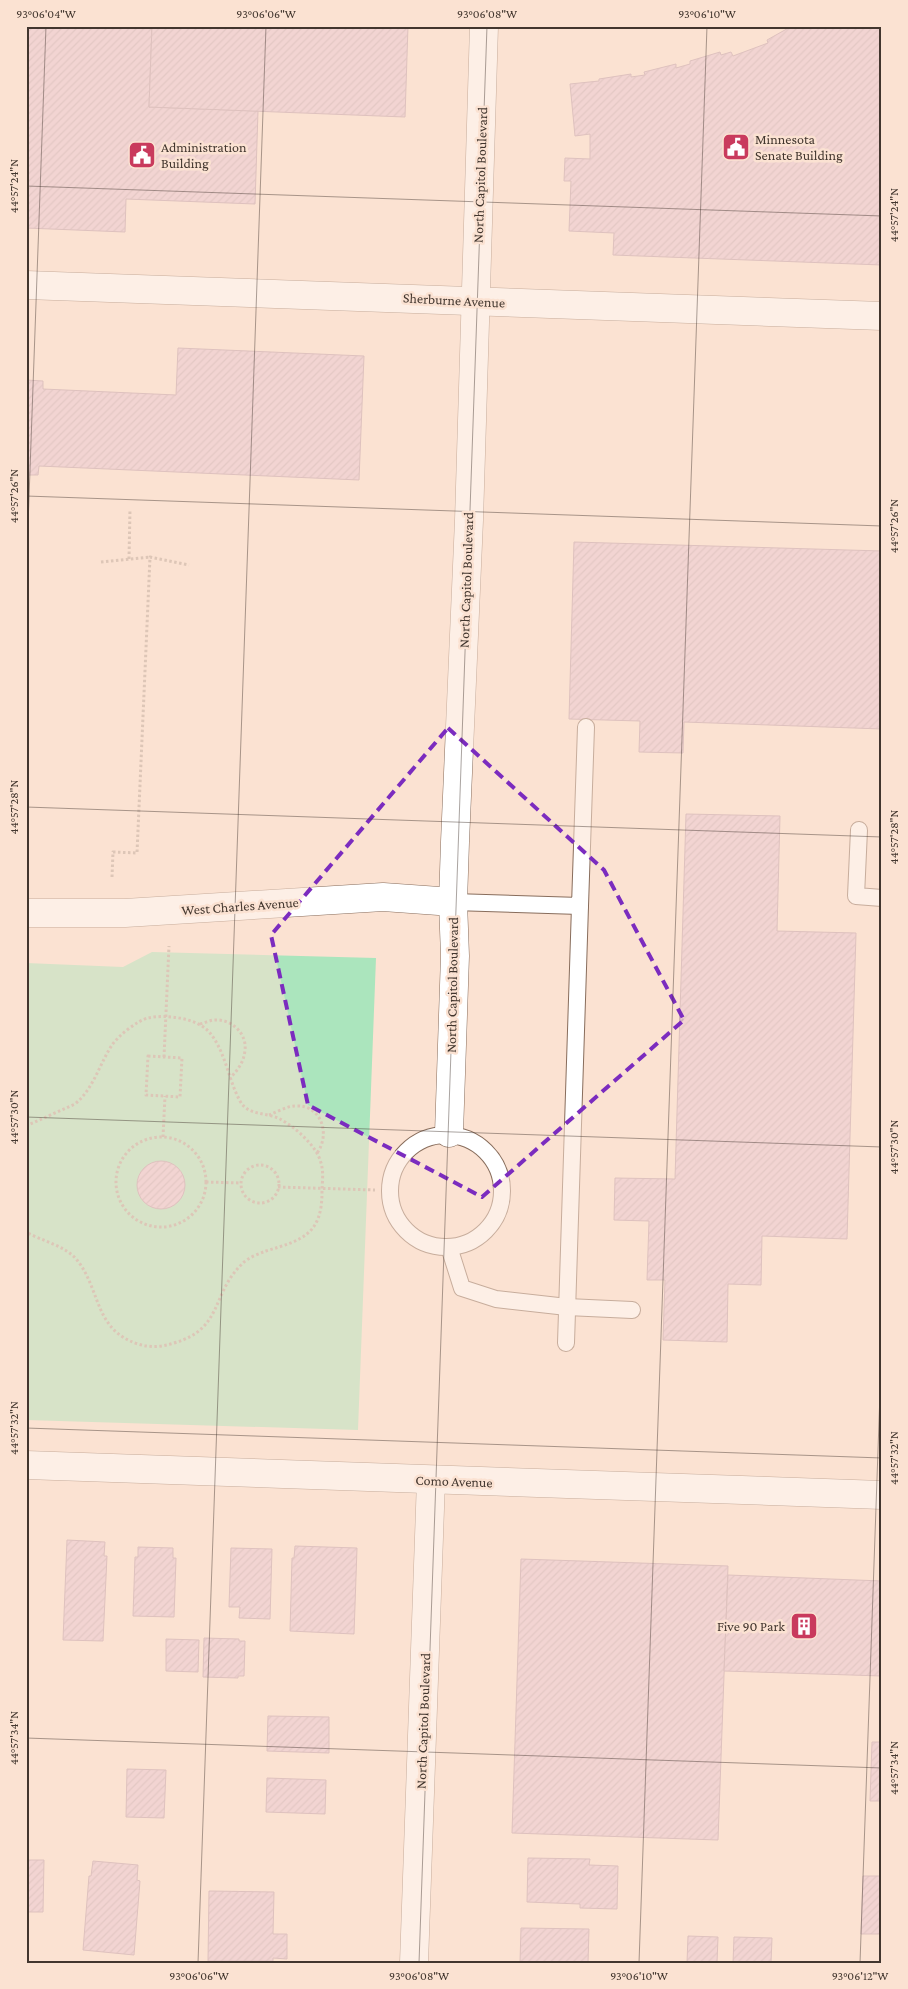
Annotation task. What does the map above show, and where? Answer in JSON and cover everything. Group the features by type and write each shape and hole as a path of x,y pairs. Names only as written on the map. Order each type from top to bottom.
{"street":[{"name":"North Capitol Boulevard","path":"449,1133 455,956 453,902 469,520 484,26"},
{"name":"Sherburne Avenue","path":"26,285 882,316"},
{"name":"West Charles Avenue","path":"26,912 125,913 384,897 453,902"},
{"name":"Como Avenue","path":"26,1465 882,1495"},
{"name":"North Capitol Boulevard","path":"414,1963 431,1480"}],"lane":[{"path":"566,1343 586,727"},
{"path":"859,830 856,896 882,898"},
{"path":"453,902 580,906"},
{"path":"449,1133 471,1140 486,1151 498,1166 503,1184 502,1202 496,1220 484,1234 467,1244 449,1248 430,1246 407,1231 400,1224 392,1208 390,1189 393,1171 403,1155 417,1142 449,1133"},
{"path":"449,1248 462,1288 496,1299 567,1307 632,1310"}],"path":[{"path":"128,559 130,509"},
{"path":"112,877 113,852 137,853 150,557"},
{"path":"102,562 150,557 190,565"},
{"path":"164,1057 164,1017 169,946"},
{"path":"26,1126 75,1104 86,1094 92,1085 116,1040 148,1018 186,1019 208,1031 214,1038 226,1063 240,1102 247,1110 270,1115 285,1123 317,1153 323,1174 322,1205 315,1227 299,1240 258,1254 242,1263 220,1295 210,1320 202,1330 181,1342 157,1347 137,1344 117,1334 105,1320 78,1261 64,1251 26,1232"},
{"path":"199,1025 214,1020 223,1020 237,1028 242,1034 245,1042 244,1055 238,1069 230,1078"},
{"path":"148,1056 164,1057 182,1058 180,1097 146,1095 148,1056"},
{"path":"163,1137 165,1096"},
{"path":"270,1115 293,1106 309,1108 316,1112 323,1126 324,1136 323,1145 317,1153"},
{"path":"163,1137 182,1142 196,1154 204,1168 206,1182 201,1202 189,1217 170,1226 144,1224 127,1213 120,1203 116,1183 121,1161 127,1152 135,1145 146,1140 163,1137"},
{"path":"254,1166 262,1166 269,1167 274,1172 277,1177 278,1187 273,1197 266,1202 258,1203 246,1197 241,1183 243,1175 247,1170 254,1166"},
{"path":"206,1182 241,1183"},
{"path":"278,1187 375,1190"}],"highlighted area":[{"path":"448,728 604,870 684,1020 482,1197 308,1105 271,935"}],"green space":[{"path":"152,952 376,958 358,1430 26,1420 26,963 123,967"}],"building":[{"name":"Administration Building","path":"26,26 152,26 149,107 258,111 255,204 126,199 125,232 26,228"},
{"path":"152,26 408,26 405,117 149,107"},
{"name":"Minnesota Senate Building","path":"792,26 882,26 882,265 613,255 614,233 569,231 571,181 564,181 565,158 590,159 590,134 575,136 570,84 599,81 599,79 631,74 631,77 645,75 644,72 676,64 676,68 690,64 690,61 720,52 721,55 731,52 733,56 768,43 767,40"},
{"path":"178,348 364,356 359,480 39,466 38,475 26,475 26,380 43,381 43,389 176,395"},
{"path":"574,542 882,551 882,729 684,722 683,753 639,752 640,721 569,719"},
{"path":"686,814 780,816 777,931 856,933 847,1239 762,1236 761,1285 728,1284 727,1342 663,1340 665,1280 647,1280 649,1221 614,1220 615,1178 675,1179"},
{"path":"156,1161 166,1161 175,1165 181,1171 185,1185 181,1199 175,1205 166,1209 156,1209 147,1205 141,1199 137,1190 137,1180 141,1171 147,1165"},
{"path":"67,1540 105,1542 104,1556 107,1556 103,1641 63,1640"},
{"path":"295,1546 357,1548 354,1634 290,1631 292,1558 294,1558"},
{"path":"138,1547 173,1548 173,1558 176,1558 174,1617 133,1616 135,1557 138,1557"},
{"path":"231,1548 272,1549 270,1619 239,1618 240,1607 229,1607"},
{"path":"521,1559 728,1566 718,1840 512,1833"},
{"name":"Five 90 Park","path":"728,1575 882,1581 882,1676 724,1671"},
{"path":"204,1638 239,1639 239,1641 245,1641 244,1676 238,1676 238,1678 203,1677"},
{"path":"166,1639 199,1640 198,1672 166,1671"},
{"path":"268,1716 329,1717 329,1753 267,1751"},
{"path":"872,1742 882,1742 882,1801 870,1801"},
{"path":"127,1769 166,1770 164,1818 126,1817"},
{"path":"267,1778 326,1780 325,1814 266,1812"},
{"path":"528,1858 590,1859 589,1865 618,1866 617,1909 580,1908 580,1904 527,1902"},
{"path":"26,1860 44,1860 43,1912 26,1912"},
{"path":"93,1861 138,1865 137,1880 140,1881 134,1955 83,1950 89,1876 91,1876"},
{"path":"863,1876 882,1876 882,1934 861,1934"},
{"path":"209,1891 274,1892 273,1934 287,1934 287,1959 273,1958 273,1961 208,1961"},
{"path":"521,1928 589,1929 588,1963 520,1963"},
{"path":"688,1936 718,1937 717,1963 687,1963"},
{"path":"734,1937 772,1938 771,1963 733,1963"}],"place":[{"name":"Minnesota Senate Building","path":"736,147"},
{"name":"Administration Building","path":"142,155"},
{"name":"Five 90 Park","path":"804,1626"}]}
